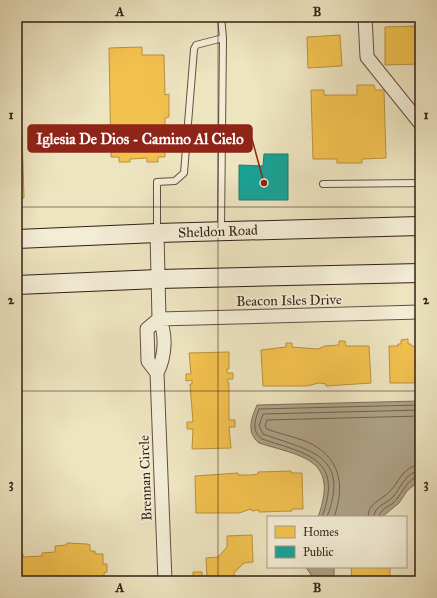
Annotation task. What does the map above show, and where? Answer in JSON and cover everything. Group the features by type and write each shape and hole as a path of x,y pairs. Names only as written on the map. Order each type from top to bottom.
{"main road":[{"name":"Sheldon Road","path":"17,239 157,233 420,226"},
{"path":"17,285 158,279 420,273"}],"street":[{"path":"365,17 367,57 420,123"},
{"path":"157,233 159,319"},
{"name":"Beacon Isles Drive","path":"159,319 420,312"},
{"name":"Brennan Circle","path":"159,319 147,329 148,361 157,373 165,581"}],"lane":[{"path":"221,17 221,231"},
{"path":"157,233 157,182 175,181 184,173 194,49 196,45 222,38"},
{"path":"323,184 420,183"}],"water":[{"path":"420,401 420,480 407,491 399,503 383,516 318,516 323,498 324,483 320,472 313,464 303,457 259,443 255,439 252,434 251,425 257,405"},
{"path":"307,568 334,568 334,581 313,581"}],"building: Homes":[{"path":"418,26 419,64 385,65 385,27"},
{"path":"340,35 342,66 308,68 307,37"},
{"path":"142,47 142,55 164,55 165,95 169,94 169,117 165,118 165,157 158,157 158,162 147,162 147,158 130,159 130,162 119,162 119,157 111,157 109,48"},
{"path":"357,85 374,85 375,90 384,90 386,158 362,159 362,163 337,163 337,159 313,159 311,90 324,90 324,95 357,95"},
{"path":"17,132 22,132 24,198 17,198"},
{"path":"408,339 408,344 411,344 411,346 420,347 420,381 412,383 390,383 389,346 398,346 398,344 401,344 401,340"},
{"path":"339,341 345,341 346,346 369,346 371,383 326,386 326,384 319,383 307,386 263,386 261,350 286,347 286,343 292,343 292,347 318,349 325,346 339,345"},
{"path":"229,352 229,369 227,369 227,373 233,373 233,379 228,379 229,420 235,420 235,427 229,427 231,448 192,449 193,429 187,429 187,422 193,422 190,384 192,384 192,380 186,381 186,374 191,374 189,353"},
{"path":"291,471 291,473 302,473 303,509 292,509 292,511 259,512 259,510 252,511 251,509 239,513 196,513 195,476 238,473 238,475 251,475 258,474 258,472"},
{"path":"252,535 253,562 244,563 234,573 235,581 193,581 193,572 202,572 202,576 207,576 206,558 218,557 227,547 227,536"},
{"path":"67,543 87,544 90,545 90,551 95,551 95,554 103,554 103,564 107,564 107,572 104,573 104,581 17,581 17,554 23,554 23,557 42,556 42,553 55,552 55,546 67,545"},
{"path":"351,568 390,568 390,581 352,581"}],"building: Public":[{"path":"264,154 288,154 288,200 239,200 239,165 263,166"}],"place":[{"name":"Iglesia De Dios - Camino Al Cielo","path":"264,183"}]}
